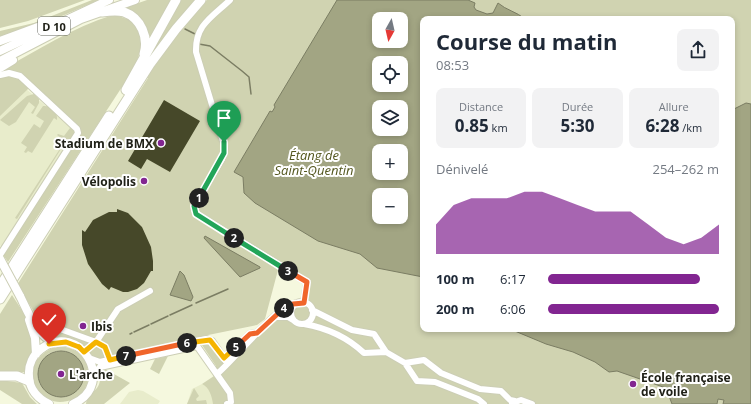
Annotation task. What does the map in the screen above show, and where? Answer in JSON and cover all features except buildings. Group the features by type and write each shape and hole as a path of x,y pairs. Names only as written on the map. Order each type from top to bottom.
{"highway":[{"path":"0,286 141,65 176,0"},
{"path":"0,299 150,64 176,29 201,0"},
{"path":"102,12 125,12 139,24 146,41 141,65"},
{"path":"0,376 17,376 29,381"}],"main road":[{"name":"D 10","path":"0,61 109,0"},
{"name":"D 10","path":"0,51 79,17 102,12 135,0"},
{"name":"D 10","path":"0,41 70,14 79,17"},
{"name":"D 10","path":"0,68 70,28 79,17"},
{"path":"0,259 31,326 35,338 36,354"},
{"path":"0,267 35,324 46,338 55,342 69,343 86,355 93,375 91,386 86,394 73,404"},
{"path":"49,404 36,394 29,381 30,366 36,354 43,347 55,342"},
{"path":"85,404 86,394"}],"street":[{"path":"230,0 201,26 195,43 196,52 225,148 222,159 194,206 194,210 200,216 307,282 301,303 292,310 293,320"},
{"path":"0,75 9,73 20,76 77,129 78,133 0,255"},
{"path":"150,291 118,309 86,355 98,362 110,362 194,346 199,348 232,398 231,402 227,404"},
{"path":"225,361 246,346 257,333 286,307 301,303 309,305 312,310 352,330 374,334 386,352 405,363 417,381 435,382 478,399 484,404"},
{"path":"304,324 310,320 312,310"},
{"path":"274,317 288,317 298,324 318,326 348,339 364,353 386,352"},
{"path":"38,321 96,342 105,347 110,362"},
{"path":"233,355 241,341 250,334 257,333"},
{"path":"93,375 98,367 110,362 206,339 212,341 225,361 226,367 217,374"},
{"path":"241,341 246,342 246,346"},
{"path":"405,363 424,360 441,373 480,389 501,391 513,403 522,400 532,404"},
{"path":"506,396 506,404"}],"shaded area":[{"path":"0,0 85,0 28,21 0,28"},
{"path":"92,0 99,0 48,22 0,37 0,31 34,23"},
{"path":"147,0 172,0 150,45 125,10 127,7"},
{"path":"179,0 197,0 141,74"},
{"path":"207,0 751,0 751,404 213,404 210,392 207,387 202,384 214,376 216,366 200,342 210,343 212,346 211,347 222,360 221,358 251,330 259,328 290,303 299,300 303,295 305,285 229,237 278,270 265,319 257,325 164,344 104,360 96,359 82,345 48,335 38,324 48,327 40,317 36,315 17,285 148,78 146,78 190,17"},
{"path":"113,15 133,22 141,35 140,51 133,70 8,262 3,255 78,138 80,131 78,125 16,73 0,73 0,71 69,33"},
{"path":"15,75 28,87 28,89 0,116 0,76"},
{"path":"0,79 18,82 84,139 9,260 0,245"},
{"path":"34,94 39,99 39,103 33,114 31,113 35,107 29,102 16,122 9,126 0,120 27,96"},
{"path":"43,106 51,108 55,112 57,120 54,118 32,153 28,151 26,153 24,152 27,147 21,143 34,124 40,128 44,121 36,116"},
{"path":"70,128 74,129 74,134 70,141 66,141 17,219 15,218 65,141 57,135 64,136"},
{"path":"12,295 27,318 34,346 24,372 0,373 0,314"},
{"path":"57,346 71,348 81,355 86,364 88,374 87,384 81,393 73,400 57,402 51,400 41,393 34,384 32,377 35,364 44,353","holes":["56,351 72,353 73,394 58,397 50,394 39,383 48,354"]},
{"path":"168,356 159,374 150,369 155,359"},
{"path":"105,369 130,383 104,404 86,404 89,396 99,385 100,373"},
{"path":"0,380 22,383 30,397 37,404 22,404 0,390"},
{"path":"202,384 211,388 218,404 187,404 192,389"},
{"path":"194,388 199,396 196,399 197,401 206,400 207,404 187,404"},
{"path":"138,390 143,391 160,401 158,404 120,404 129,392"}],"water":[{"name":"Étang de Saint-Quentin","path":"337,0 468,0 475,3 474,7 476,10 487,14 493,13 498,3 520,16 420,16 420,276 377,268 360,254 318,241 255,203 244,193 243,177 234,172 270,111 272,112 275,107 274,105"},
{"path":"746,103 751,104 751,404 723,404 724,400 718,399 717,404 672,404 666,388 617,371 609,372 595,362 573,352 546,344 517,332 735,332 735,108"},
{"path":"205,236 260,268 240,277 204,238"},
{"path":"180,271 184,275 193,297 191,301 170,295"},
{"path":"56,351 66,351 74,355 80,361 84,369 84,379 80,387 74,393 66,397 56,397 48,393 42,387 38,379 38,369 42,361 48,355"}],"waterway":[{"path":"185,29 195,34"},
{"path":"199,44 210,46 249,77 251,94"},
{"path":"196,303 228,289"},
{"path":"170,315 192,305"},
{"path":"151,324 168,316"},
{"path":"134,332 149,325"}],"place":[{"name":"Stadium de BMX","path":"161,143"},
{"name":"Vélopolis","path":"144,181"},
{"name":"Ibis","path":"83,326"},
{"name":"L'arche","path":"61,374"},
{"name":"École française de voile","path":"633,384"}],"route":[{"path":"49,344 56,342 67,342 80,348 84,352 96,342 105,347 110,360 206,339 212,341 224,358 241,341 250,334 257,333 286,307 293,304 304,303 307,282 196,214 194,210 194,206 222,159 225,148 224,142"}]}
